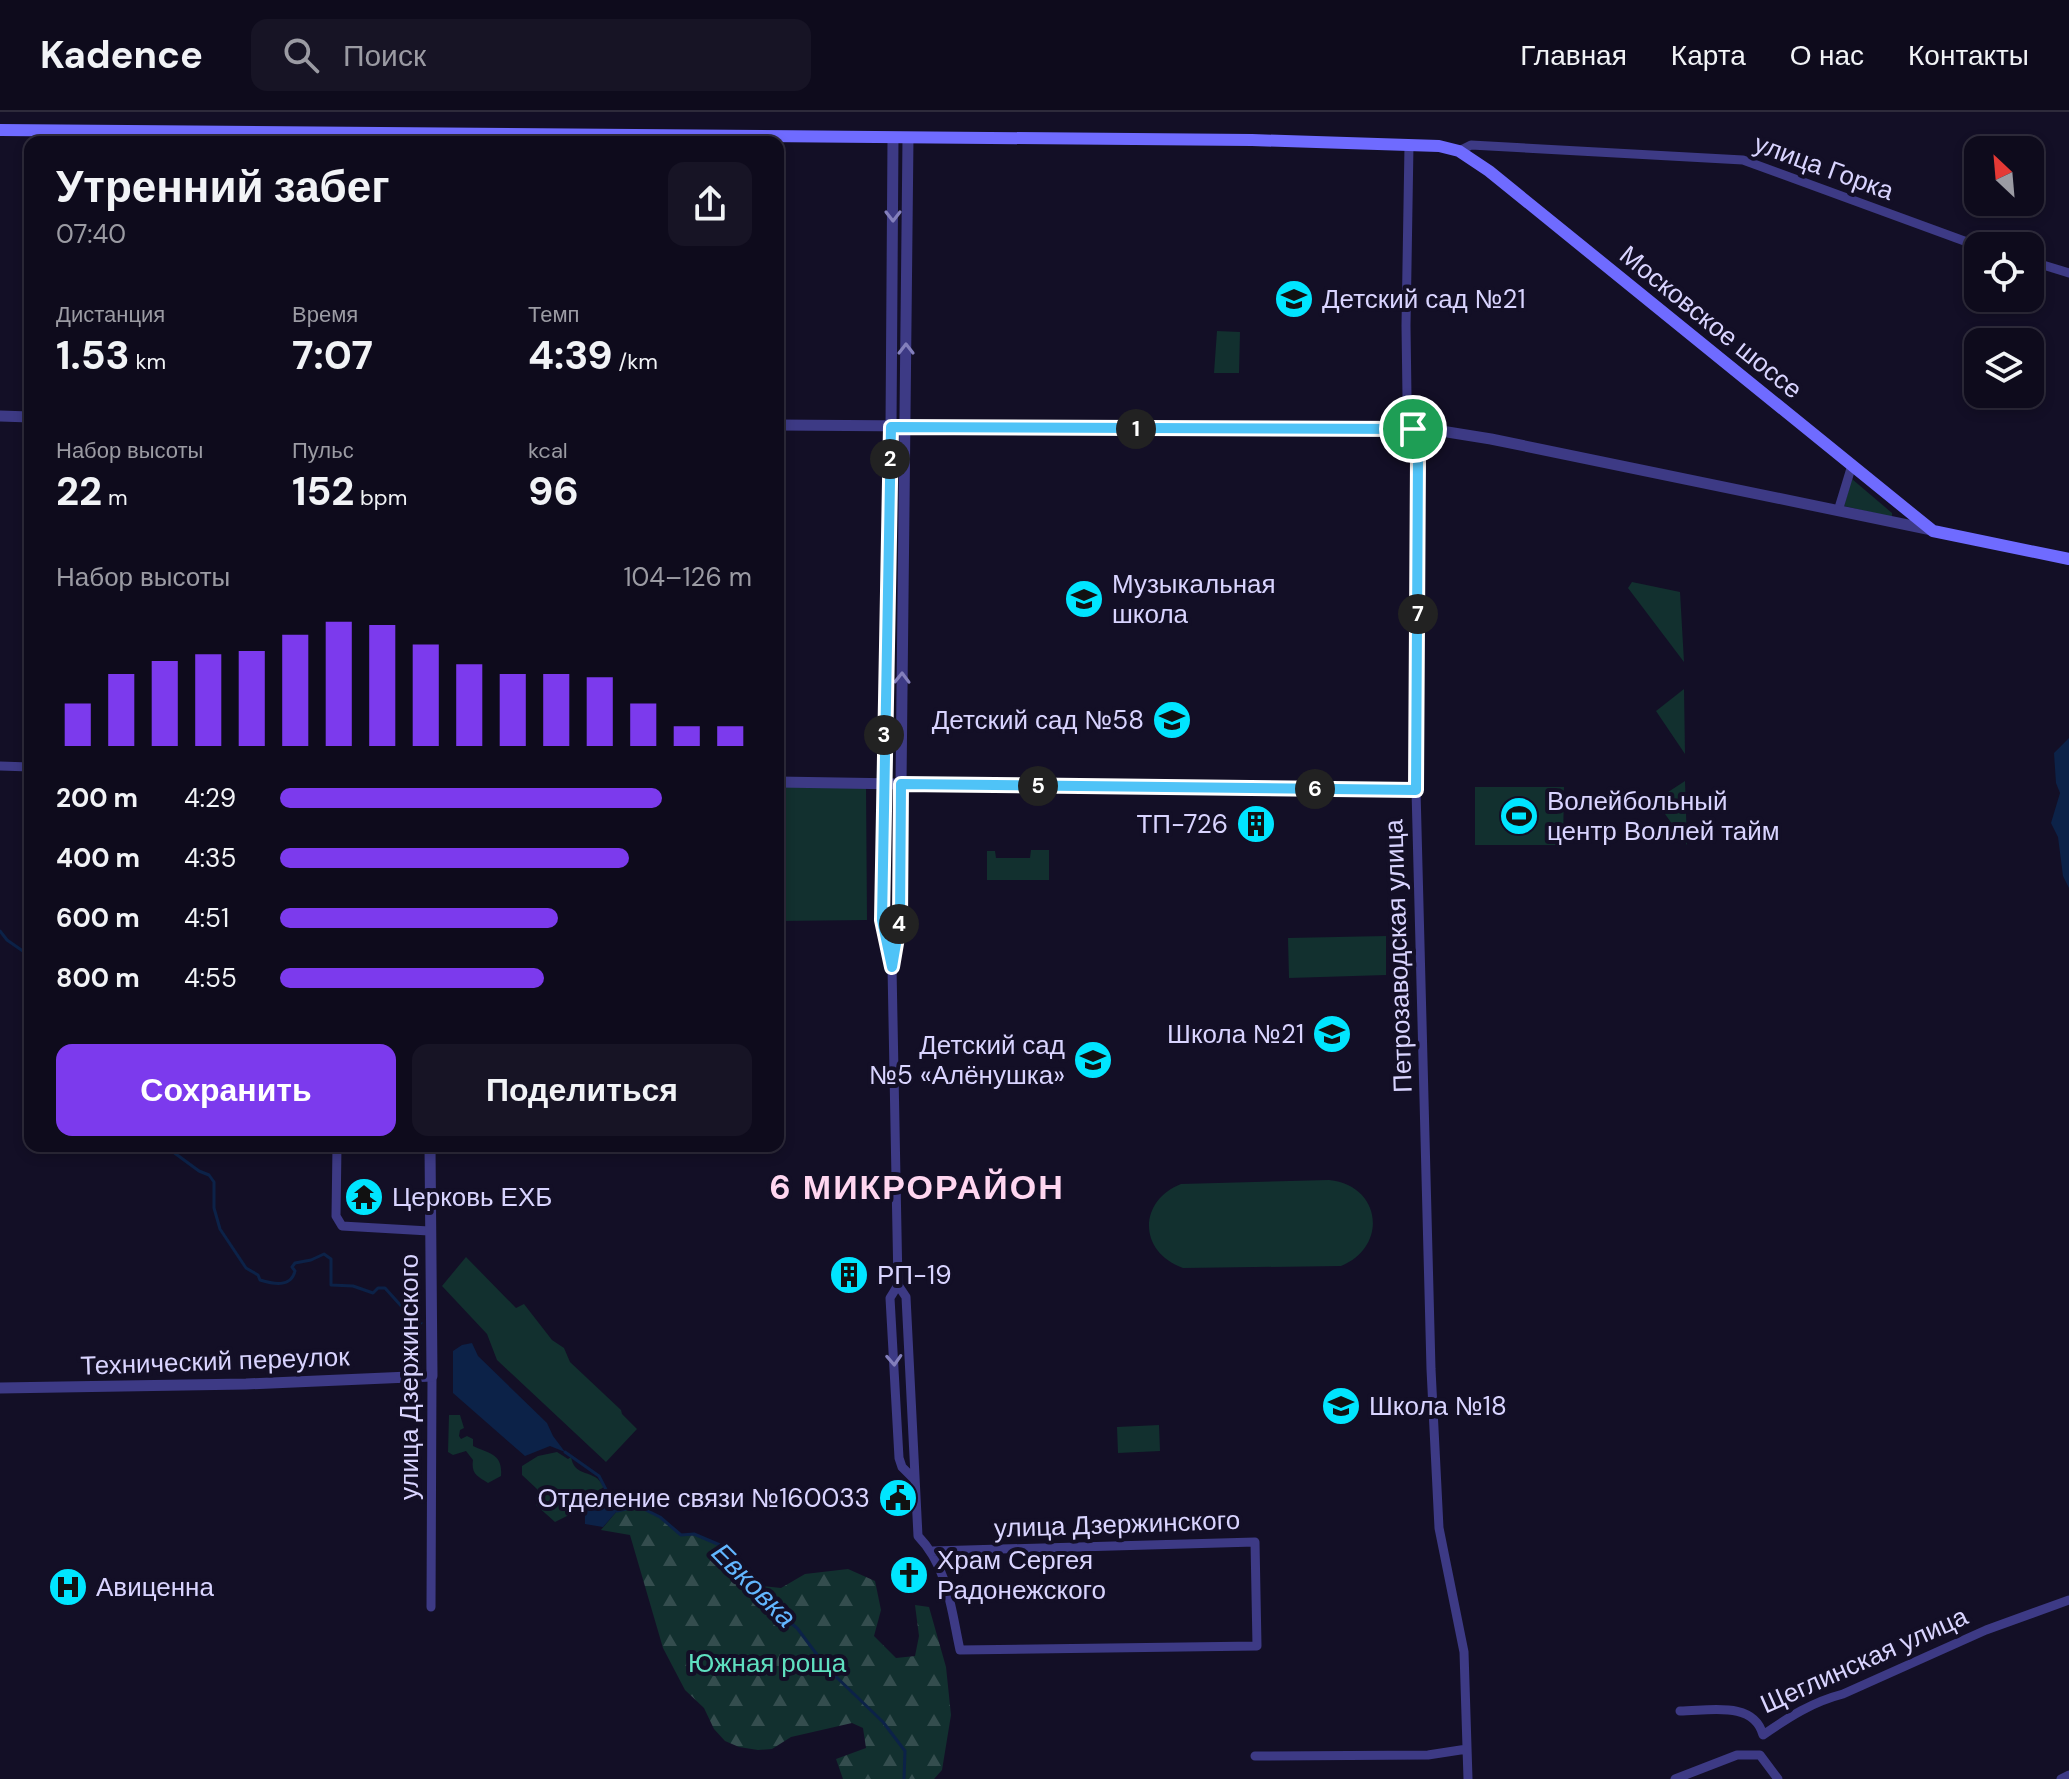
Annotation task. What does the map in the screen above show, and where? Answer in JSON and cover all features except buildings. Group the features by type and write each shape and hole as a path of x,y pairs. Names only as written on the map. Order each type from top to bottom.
{"main road":[{"path":"0,130 1252,140 1439,146 1459,151"},
{"name":"Московское шоссе","path":"1459,151 1489,171 1933,531 2069,559"}],"street":[{"path":"892,967 882,920 893,138"},
{"path":"908,138 900,920 892,967 898,1285 906,1297 918,1536 932,1551"},
{"name":"Петрозаводская улица","path":"1409,145 1406,326 1408,416 1418,443 1416,790 1431,1369 1439,1528 1464,1652 1468,1779"},
{"name":"улица Горка","path":"1459,151 1471,145 1743,160 1964,241"},
{"path":"2044,265 2069,273"},
{"path":"0,416 24,417"},
{"name":"Московское шоссе","path":"784,425 1413,429 1491,439 1933,531"},
{"path":"1838,511 1852,465"},
{"path":"0,766 24,767"},
{"path":"784,782 1416,790"},
{"path":"882,920 900,920"},
{"path":"337,1152 336,1216 342,1226 429,1231"},
{"name":"улица Дзержинского","path":"430,1152 431,1607"},
{"path":"898,1285 890,1298 899,1458 902,1467 915,1480"},
{"name":"Технический переулок","path":"0,1388 246,1384 432,1376"},
{"name":"улица Дзержинского","path":"1255,1542 1257,1646 960,1650 942,1573 932,1551 1255,1542"},
{"name":"Щеглинская улица","path":"1680,1711 1744,1712 1755,1718 1763,1735 1821,1699 1843,1694 1986,1630 2069,1600"},
{"path":"1756,1754 1763,1735"},
{"path":"1255,1756 1428,1755 1467,1749"},
{"path":"1675,1779 1737,1755 1756,1754 1765,1760 1778,1779"},
{"path":"2061,1779 2069,1775"}],"green space":[{"path":"1217,331 1240,332 1239,373 1214,373"},
{"path":"1852,479 1892,513 1892,517 1844,506"},
{"path":"1632,582 1680,592 1684,662 1628,588"},
{"path":"1684,689 1685,754 1656,711"},
{"path":"1685,781 1687,845 1653,797 1654,794 1662,796"},
{"path":"866,784 867,920 784,921 784,785"},
{"name":"Волейбольный центр Воллей тайм","path":"1475,787 1564,787 1563,845 1475,845"},
{"path":"1031,850 1049,850 1049,880 987,880 987,851 995,851 996,858 1030,858"},
{"path":"1386,936 1386,975 1289,978 1288,938"},
{"path":"1329,1180 1346,1184 1360,1193 1372,1217 1372,1231 1367,1245 1356,1257 1341,1266 1183,1268 1158,1251 1151,1239 1149,1226 1157,1202 1181,1184"},
{"path":"466,1257 516,1308 524,1304 552,1340 564,1348 570,1362 637,1429 606,1462 497,1360 487,1334 442,1286"},
{"path":"449,1415 460,1415 464,1428 460,1430 461,1439 467,1436 473,1439 473,1446 497,1459 501,1476 488,1483 476,1474 473,1460 466,1451 453,1455 448,1452"},
{"path":"1159,1425 1160,1451 1118,1453 1117,1427"},
{"path":"557,1452 568,1459 571,1457 577,1469 596,1478 604,1487 580,1502 575,1512 555,1522 536,1505 537,1489 522,1475 522,1466 538,1456"},
{"name":"Южная роща","path":"638,1506 660,1517 681,1535 694,1534 720,1545 762,1586 781,1588 805,1574 848,1569 875,1581 881,1610 874,1636 896,1658 915,1656 919,1636 915,1605 929,1607 946,1667 951,1715 942,1770 934,1779 843,1779 836,1759 866,1748 863,1728 852,1723 791,1737 772,1749 739,1747 725,1741 714,1729 704,1708 685,1690 663,1648 630,1535 601,1530 617,1511"}],"water":[{"path":"2069,738 2069,888 2063,876 2058,837 2051,823 2060,793 2056,783 2054,753"},
{"path":"472,1343 478,1356 547,1423 565,1452 550,1446 525,1456 453,1393 453,1351"},
{"path":"608,1495 617,1511 603,1527 585,1524 585,1508"}],"waterway":[{"name":"Евковка","path":"0,931 24,952"},
{"name":"Евковка","path":"173,1152 209,1175 214,1182 214,1208 220,1229 246,1268 258,1275 260,1280 286,1282 293,1276 295,1263 324,1254 331,1259 331,1285 353,1286 373,1293 378,1288 385,1288 412,1318 421,1323"},
{"name":"Евковка","path":"565,1452 599,1476 617,1511 638,1506 660,1517 681,1535 694,1534 720,1545 762,1586 776,1611 797,1628 827,1668 883,1722 905,1751 904,1779"}],"place":[{"name":"Детский сад №21","path":"1294,299"},
{"name":"Музыкальная школа","path":"1084,599"},
{"name":"Детский сад №58","path":"1172,720"},
{"name":"Волейбольный центр Воллей тайм","path":"1519,816"},
{"name":"ТП-726","path":"1256,824"},
{"name":"Школа №21","path":"1332,1034"},
{"name":"Детский сад №5 «Алёнушка»","path":"1093,1060"},
{"name":"Церковь ЕХБ","path":"364,1197"},
{"name":"РП-19","path":"849,1275"},
{"name":"Школа №18","path":"1341,1406"},
{"name":"Отделение связи №160033","path":"898,1498"},
{"name":"Храм Сергея Радонежского","path":"909,1575"},
{"name":"Авиценна","path":"68,1587"}],"district":[{"name":"6 МИКРОРАЙОН","path":"917,1187"}],"route":[{"path":"891,427 1413,429 1418,443 1416,790 901,784 900,920 892,967 882,920 891,427"}]}
